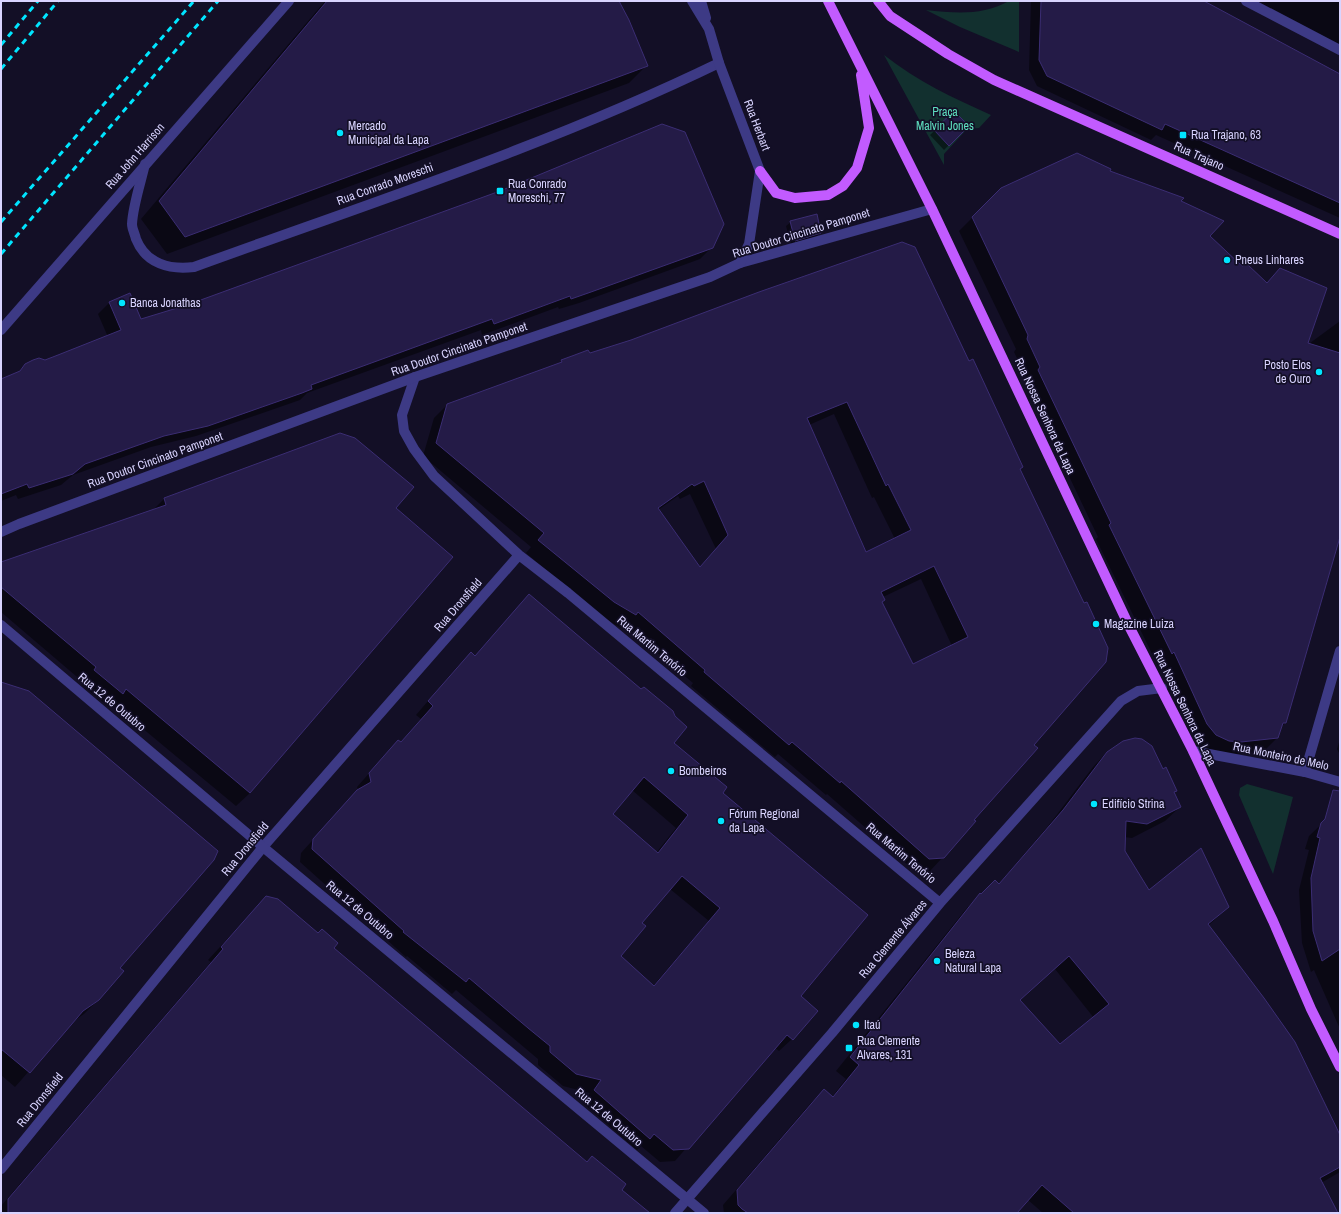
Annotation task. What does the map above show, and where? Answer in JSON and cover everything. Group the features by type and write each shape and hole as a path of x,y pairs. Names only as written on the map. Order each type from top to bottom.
{"main road":[{"name":"Rua Trajano","path":"878,1 890,16 994,80 1340,234"},
{"path":"829,4 932,209"},
{"path":"760,171 776,193 795,198 828,195 843,186 851,178 861,160 869,128 859,66"},
{"name":"Rua Nossa Senhora da Lapa","path":"932,209 1130,628 1193,751 1273,921 1311,1009 1340,1067"}],"street":[{"name":"Rua John Harrison","path":"1,330 288,1"},
{"name":"Rua Herbart","path":"692,1 709,30 719,63 760,171 749,244 740,263"},
{"path":"701,1 709,30"},
{"path":"1246,1 1340,50"},
{"name":"Rua Conrado Moreschi","path":"145,164 132,225 138,243 143,252 160,264 171,268 194,267 547,138 675,84 719,63"},
{"name":"Rua Doutor Cincinato Pamponet","path":"1,532 414,377 710,277 740,263 932,209"},
{"name":"Rua Martim Tenório","path":"414,377 402,415 404,431 414,449 434,476 519,555 568,593 940,903"},
{"name":"Rua Dronsfield","path":"1,1169 263,847 519,555"},
{"name":"Rua 12 de Outubro","path":"1,624 263,847 704,1213"},
{"path":"1305,772 1340,651"},
{"name":"Rua Clemente Álvares","path":"675,1213 832,1033 940,903 1120,701 1138,691 1162,688"},
{"name":"Rua Monteiro de Melo","path":"1193,751 1305,772 1340,782"}],"green space":[{"path":"1009,1 1019,1 1019,52 960,27 926,10 947,12 979,11 999,6"},
{"name":"Praça Malvin Jones","path":"884,55 922,81 991,115 979,128 967,129 944,154 944,165"},
{"path":"1247,784 1293,797 1273,874 1239,795 1240,788"}],"building":[{"name":"Mercado Municipal da Lapa","path":"327,1 619,1 629,20 648,66 185,237 159,201"},
{"path":"1041,1 1204,1 1340,74 1340,203 1165,124 1162,130 1047,76 1039,60"},
{"path":"954,111 969,126 949,146 934,130"},
{"path":"662,124 685,132 724,224 713,248 571,299 570,296 494,324 492,319 311,385 312,389 302,393 208,426 164,436 85,464 73,474 29,488 27,484 1,494 1,379 20,371 25,364 33,360 39,358 45,360 121,330 109,302 130,293 141,319 187,305 500,191"},
{"path":"1077,153 1111,169 1110,171 1184,198 1181,201 1224,221 1210,236 1242,266 1247,264 1267,283 1280,268 1327,288 1308,343 1340,353 1340,537 1286,723 1283,723 1278,738 1241,742 1229,741 1216,735 1207,724 1174,652 1172,654 1109,525 1111,523 1038,370 1040,367 1027,339 1028,335 972,217 1001,188"},
{"path":"817,214 821,233 795,241 790,221"},
{"path":"902,242 915,247 969,361 973,359 1023,467 1020,469 1084,603 1087,602 1108,648 1106,662 1034,745 1038,748 974,820 976,821 944,858 929,859 841,781 840,783 792,742 789,745 704,672 705,670 638,612 636,615 614,602 538,540 544,533 436,443 447,404 562,362 561,360 588,350 590,353 631,340 759,292","holes":["847,402 886,486 888,484 911,530 866,552 807,418","704,481 728,535 700,567 658,508 692,484 694,486","934,566 968,637 913,664 882,602 885,600 881,592"]},
{"path":"340,433 355,438 414,487 396,508 453,557 250,793 126,689 123,694 94,670 96,667 1,587 1,562 166,505 164,498"},
{"path":"529,594 641,689 644,687 673,711 675,716 687,727 674,743 727,787 723,793 868,915 801,996 818,1011 793,1040 787,1035 689,1149 673,1150 654,1134 650,1139 594,1090 601,1080 576,1074 550,1052 550,1046 469,978 466,982 403,932 404,931 312,849 313,839 357,790 371,782 369,773 398,740 401,742 433,706 428,701 471,652 475,656","holes":["644,777 688,815 658,853 613,814","682,876 720,908 654,986 621,956 646,926 642,923"]},
{"path":"1,682 29,691 218,851 214,860 120,968 124,971 99,1000 83,1011 30,1073 1,1049"},
{"path":"1135,738 1142,739 1152,746 1163,769 1166,767 1177,791 1174,792 1181,807 1147,824 1126,821 1125,851 1149,890 1201,848 1229,907 1208,924 1295,1042 1340,1135 1340,1167 1320,1178 1338,1213 1074,1213 1042,1185 1017,1213 748,1213 742,1209 738,1205 737,1190 824,1089 833,1097 859,1065 850,1057 980,893 981,894 995,880 999,884 1063,810 1107,752 1123,741","holes":["1069,956 1109,1004 1060,1044 1020,1000"]},
{"path":"1333,790 1340,791 1340,949 1322,961 1313,931 1311,878 1320,838 1317,837 1321,823 1325,819"},
{"path":"266,896 278,899 318,933 322,929 338,943 334,948 587,1162 592,1156 626,1184 622,1190 650,1213 8,1213 8,1199 223,949 221,947"}],"railway":[{"path":"1,45 38,1"},
{"path":"1,69 58,1"},
{"path":"1,222 194,1"},
{"path":"1,254 218,1"}],"place":[{"name":"Mercado Municipal da Lapa","path":"340,133"},
{"name":"Rua Trajano, 63","path":"1183,135"},
{"name":"Rua Conrado Moreschi, 77","path":"500,191"},
{"name":"Pneus Linhares","path":"1227,260"},
{"name":"Banca Jonathas","path":"122,303"},
{"name":"Posto Elos de Ouro","path":"1319,372"},
{"name":"Magazine Luiza","path":"1096,624"},
{"name":"Bombeiros","path":"671,771"},
{"name":"Edifício Strina","path":"1094,804"},
{"name":"Fórum Regional da Lapa","path":"721,821"},
{"name":"Beleza Natural Lapa","path":"937,961"},
{"name":"Itaú","path":"856,1025"},
{"name":"Rua Clemente Alvares, 131","path":"849,1048"}]}
